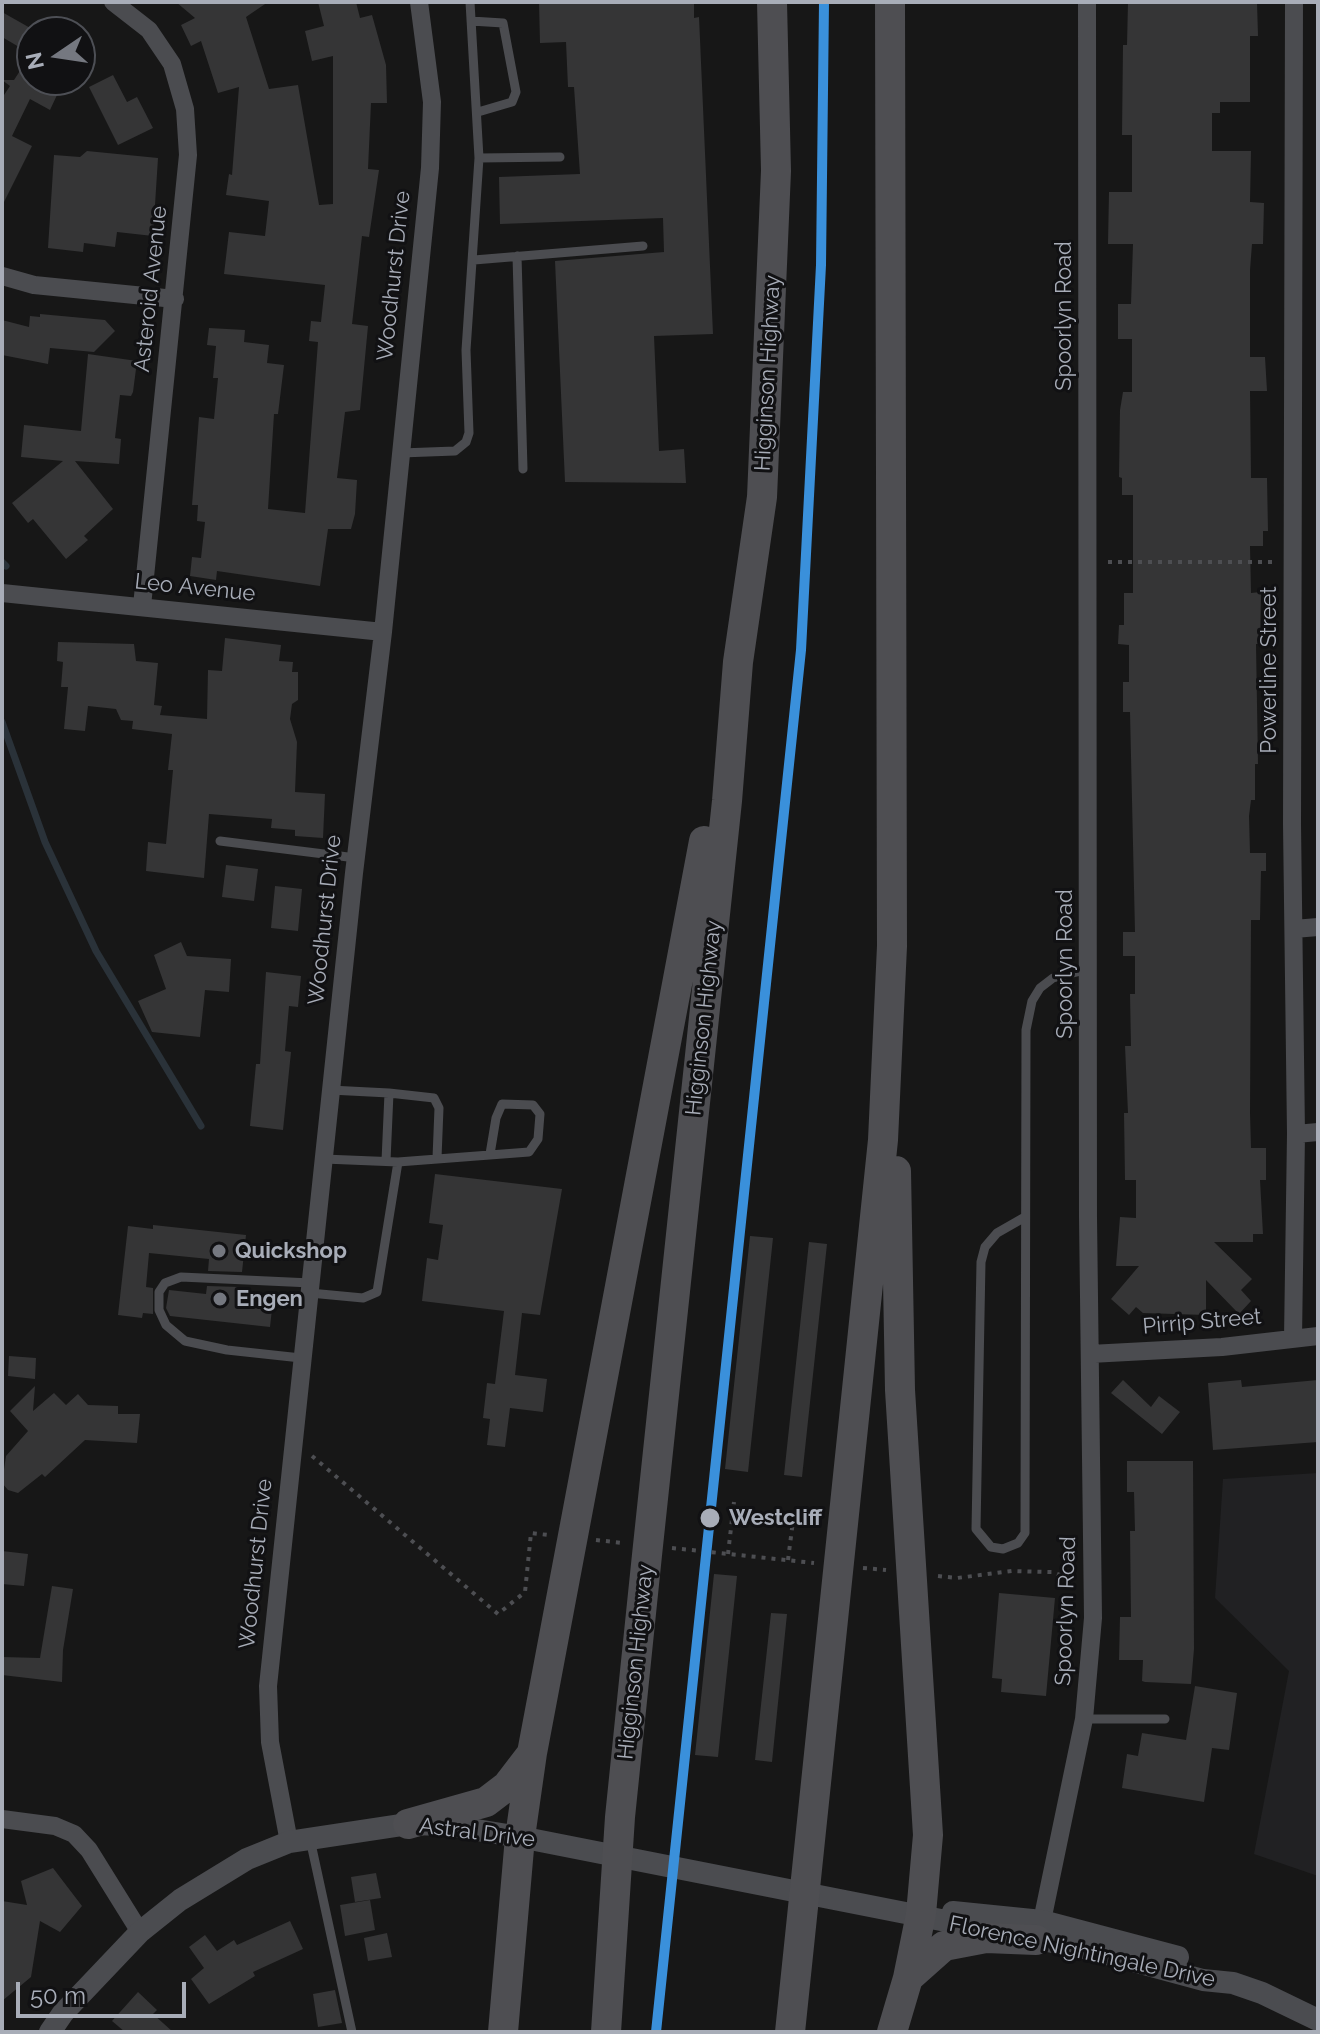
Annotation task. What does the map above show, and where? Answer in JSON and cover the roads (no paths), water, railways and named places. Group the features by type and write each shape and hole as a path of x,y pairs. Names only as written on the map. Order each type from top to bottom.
{"highway":[{"name":"Higginson Highway","path":"606,2032 618,1886 620,1817 727,801 738,662 762,497 776,171 772,2"},
{"path":"890,2 892,946 900,1390 928,1803 921,1914 908,1978 892,2032"},
{"path":"503,2032 520,1837 532,1753 738,662"},
{"path":"790,2032 883,1140 892,946"},
{"path":"408,1824 486,1802 507,1786 532,1753"},
{"path":"908,1978 944,1946 1039,1931"}],"street":[{"name":"Asteroid Avenue","path":"113,2 149,30 172,64 185,109 188,155 142,606"},
{"name":"Woodhurst Drive","path":"299,1841 270,1742 268,1686 330,1090 383,632 430,168 432,102 419,2"},
{"name":"Spoorlyn Road","path":"1039,1931 1084,1719 1093,1586 1087,2"},
{"name":"Powerline Street","path":"1293,1338 1296,1134 1294,2"},
{"path":"2,276 34,285 175,299"},
{"name":"Leo Avenue","path":"2,593 383,632"},
{"path":"1294,929 1318,927"},
{"path":"1296,1134 1318,1132"},
{"name":"Pirrip Street","path":"1090,1354 1222,1347 1318,1336"},
{"path":"2,1819 55,1826 74,1834 89,1850 140,1932"},
{"name":"Astral Drive","path":"50,2032 140,1932 180,1900 247,1859 299,1841 408,1824 446,1825 520,1837 921,1914"},
{"name":"Florence Nightingale Drive","path":"921,1914 945,1923 1039,1931 1177,1957 1206,1967 1233,1983 1318,2020"},
{"name":"Florence Nightingale Drive","path":"1039,1931 1088,1949 1203,1980 1233,1983"}],"lane":[{"path":"401,453 455,451 466,442 470,410 466,350 479,158 470,2"},
{"path":"471,21 503,23 516,92 512,102 478,112"},
{"path":"479,158 560,157"},
{"path":"474,260 643,246"},
{"path":"517,256 523,469"},
{"path":"220,841 356,858"},
{"path":"1025,1217 997,1233 985,1247 981,1262 976,1529 985,1542 1003,1549 1018,1543 1025,1533 1026,1030 1032,1001 1053,978 1089,969"},
{"path":"330,1090 434,1098 439,1108 437,1158"},
{"path":"386,1161 389,1093"},
{"path":"324,1159 398,1162 531,1151 538,1139 539,1110 526,1102 502,1104 496,1118 490,1154"},
{"path":"301,1358 227,1350 185,1341 166,1325 159,1310 159,1292 165,1283 181,1277 310,1288 363,1298 377,1292 398,1162"},
{"path":"1084,1719 1165,1719"},
{"path":"299,1841 352,2032"}],"waterway":[{"path":"2,562 6,566"},
{"path":"2,722 45,842 96,951 201,1126"}],"place":[{"name":"Quickshop","path":"219,1251"},
{"name":"Engen","path":"220,1299"},
{"name":"Westcliff","path":"710,1518"}]}
